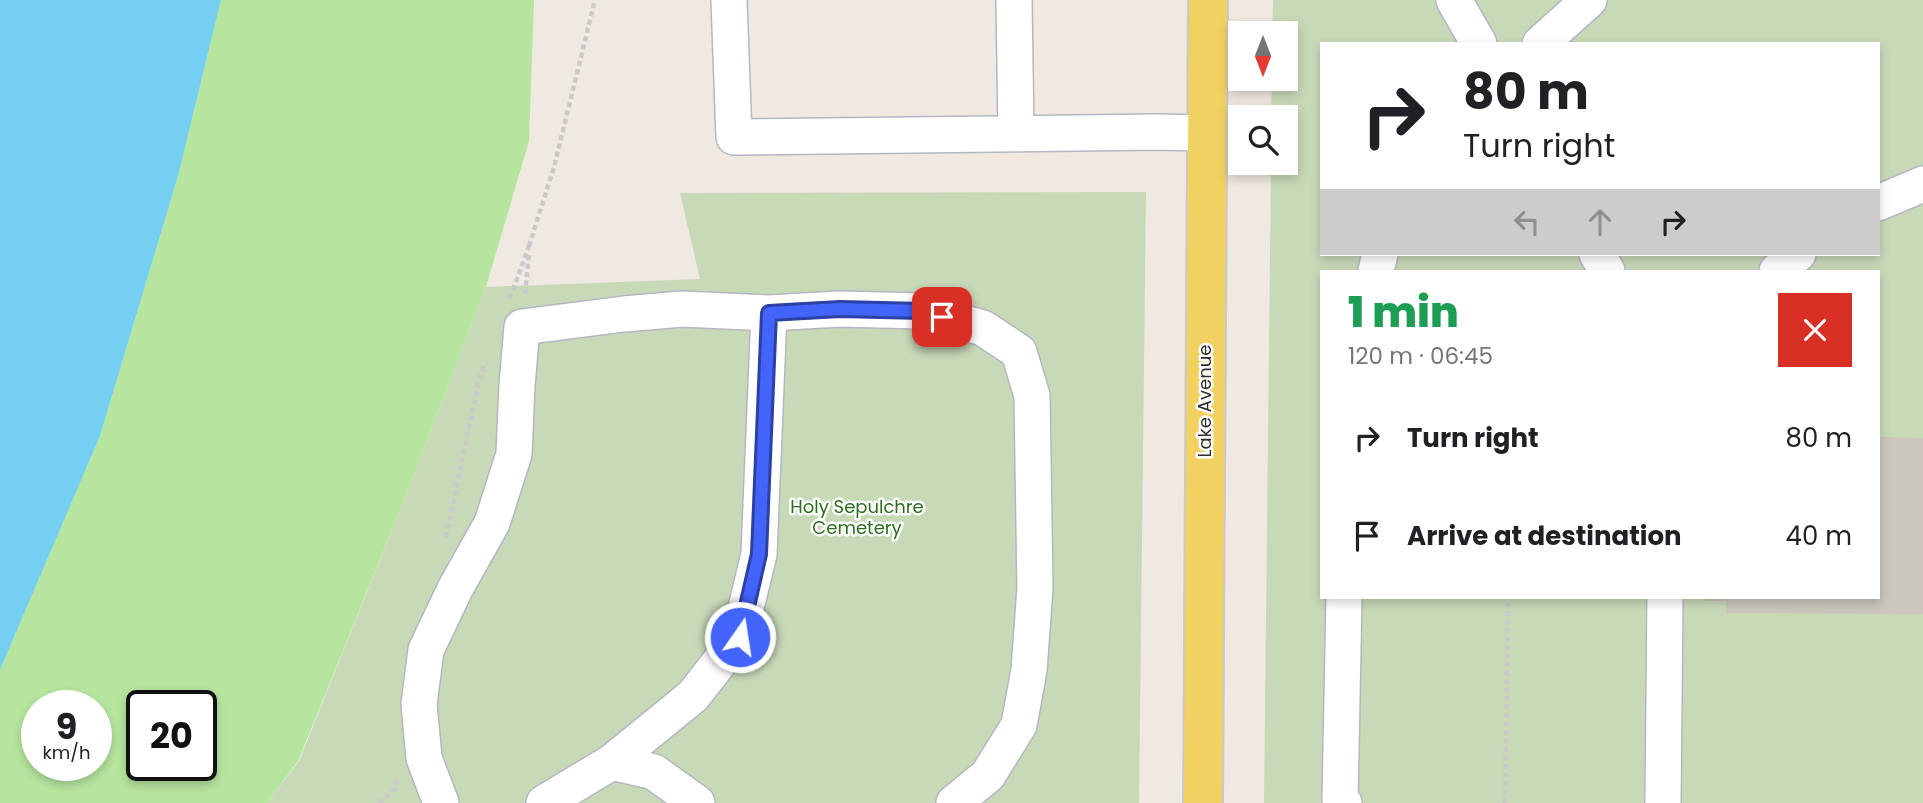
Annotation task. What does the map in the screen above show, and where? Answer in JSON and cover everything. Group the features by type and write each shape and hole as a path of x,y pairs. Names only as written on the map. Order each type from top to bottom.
{"main road":[{"name":"Lake Avenue","path":"1203,803 1208,0"}],"lane":[{"path":"729,0 734,137 1207,132"},
{"path":"1014,0 1016,134"},
{"path":"1454,0 1478,42"},
{"path":"1542,42 1589,0"},
{"path":"1880,202 1923,184"},
{"path":"1778,270 1796,256"},
{"path":"441,803 424,758 419,704 426,650 455,589 492,523 514,454 522,327 682,309 769,313 840,309 922,311 983,328 1019,352 1032,396 1035,589 1029,670 1019,725 988,775 954,803"},
{"path":"544,803 612,762 693,696 740,637 759,554 769,313"},
{"path":"1344,599 1340,800 1344,803"},
{"path":"1663,803 1665,599"},
{"path":"612,762 654,772 697,803"}],"path":[{"path":"522,327 529,246 554,167 594,0"},
{"path":"1505,803 1508,599"}],"green space":[{"path":"221,0 534,0 529,141 486,287 403,503 298,761 267,803 0,803 0,670 100,436 178,176"},
{"path":"1273,0 1923,0 1923,803 1264,803 1271,175 1298,175 1298,105 1271,105 1272,91 1298,91 1298,21 1272,21"},
{"name":"Holy Sepulchre Cemetery","path":"1146,192 1139,803 267,803 299,761 486,287 700,279 680,193"}],"water":[{"path":"0,0 221,0 178,176 100,436 0,670"}],"building":[{"path":"1880,438 1923,439 1923,613 1727,612 1727,600 1706,600 1880,599"}],"route":[{"path":"740,637 759,554 769,313 840,309 922,311 942,317"}]}
